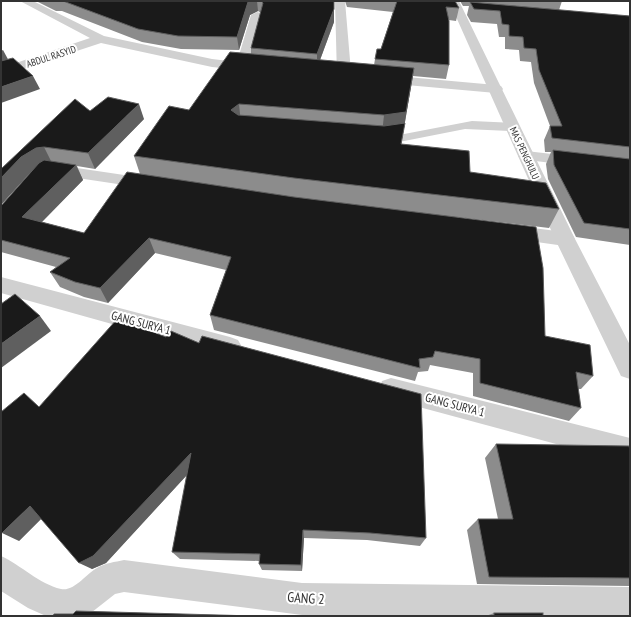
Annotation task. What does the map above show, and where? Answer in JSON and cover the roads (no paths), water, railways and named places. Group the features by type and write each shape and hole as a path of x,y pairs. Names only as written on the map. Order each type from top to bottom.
{"street":[{"path":"31,4 53,1"},
{"path":"340,1 344,76"},
{"path":"31,4 100,39 212,63 266,68"},
{"name":"MAS PENGHULU","path":"462,8 526,156 565,239 630,369"},
{"path":"242,66 257,15"},
{"name":"ABDUL RASYID","path":"1,72 100,39"},
{"path":"328,74 496,89"},
{"path":"526,156 630,168"},
{"path":"36,179 47,169 52,169 165,186"},
{"path":"494,230 565,239"},
{"name":"GANG SURYA 1","path":"1,285 249,352"},
{"name":"GANG SURYA 1","path":"371,384 630,451"},
{"name":"GANG 2","path":"1,572 39,597 62,606 76,604 108,579 124,576 302,599 630,603"}],"lane":[{"path":"366,139 382,140 406,137 458,126 479,124 513,127"}]}
